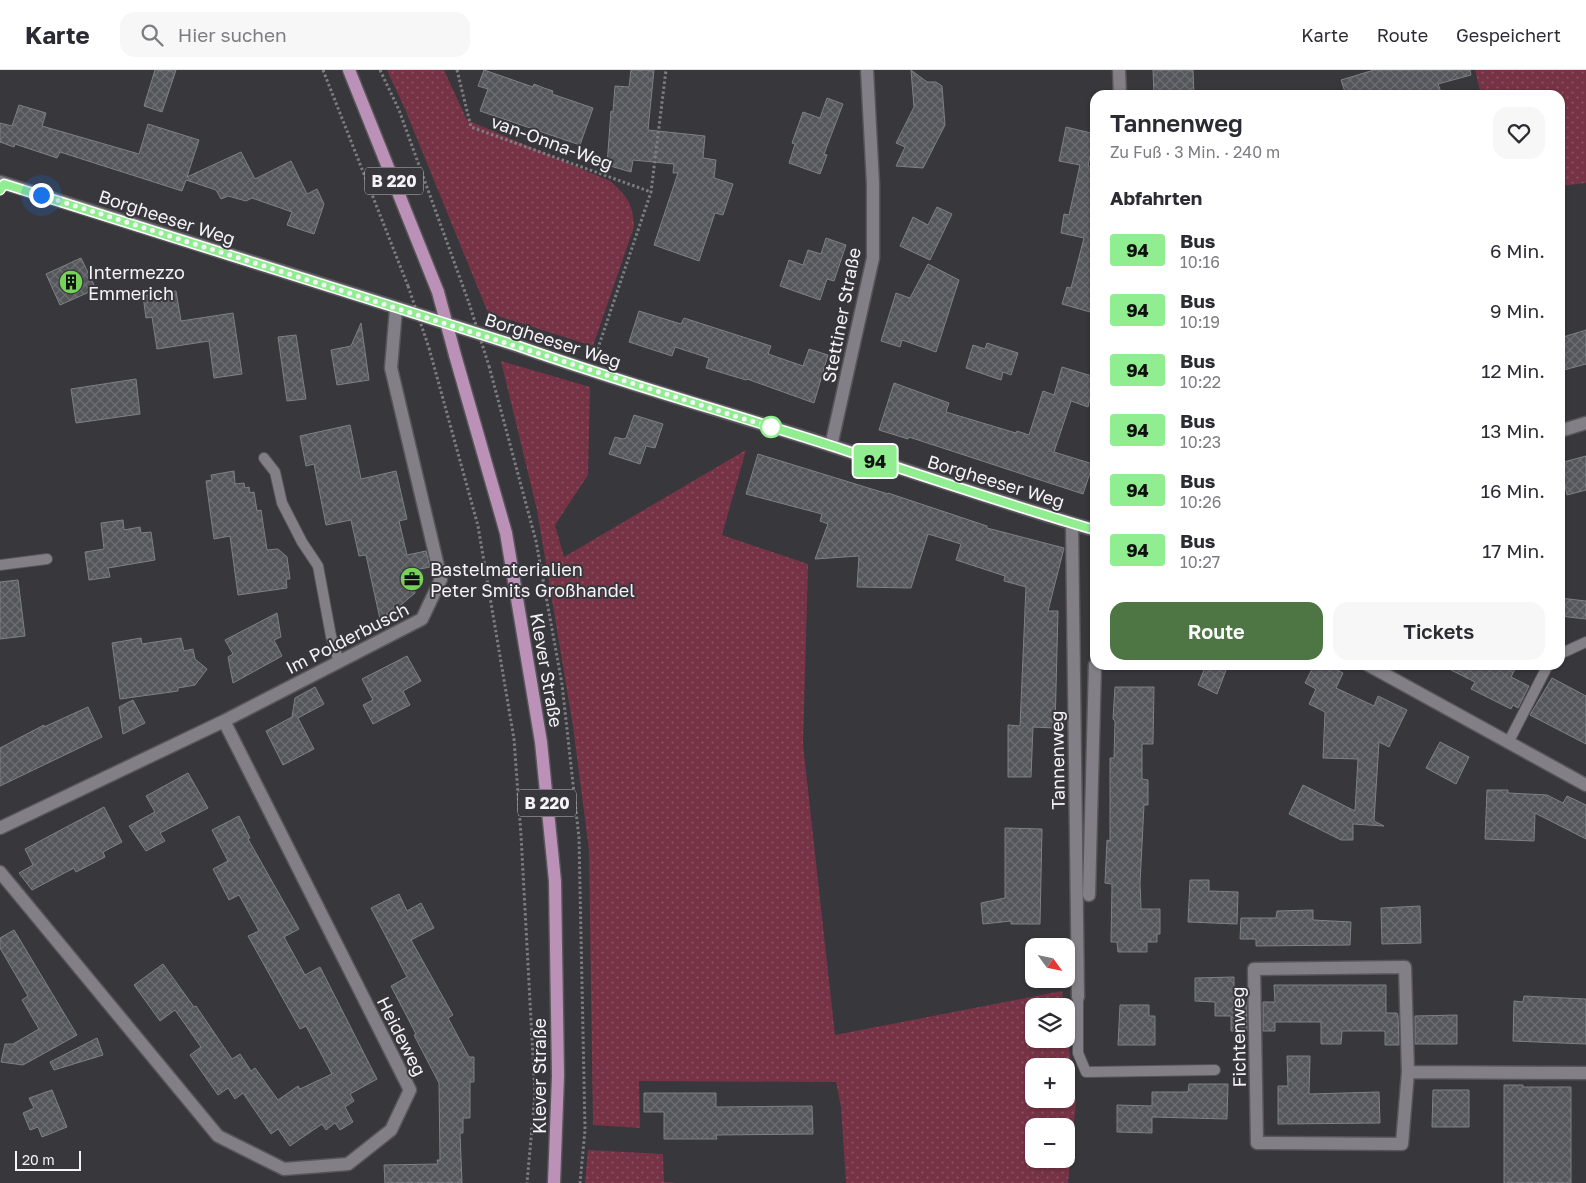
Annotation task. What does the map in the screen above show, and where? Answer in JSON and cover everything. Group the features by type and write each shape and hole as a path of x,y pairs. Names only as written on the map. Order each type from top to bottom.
{"main road":[{"name":"Klever Straße","path":"349,70 438,292 506,533 542,742 555,881 558,1076 554,1183"}],"street":[{"name":"Stettiner Straße","path":"832,446 873,258 873,184 867,70"},
{"path":"1119,70 1120,90"},
{"name":"Borgheeser Weg","path":"1,185 396,310 518,346 590,372 832,446 970,492 1090,528"},
{"name":"Im Polderbusch","path":"0,828 224,721 422,619 441,579 391,368 396,310"},
{"path":"1565,429 1586,423"},
{"name":"Tannenweg","path":"1072,523 1078,997"},
{"name":"Tannenweg","path":"1089,895 1095,670"},
{"path":"1377,670 1586,785"},
{"name":"Heideweg","path":"0,872 218,1136 284,1169 348,1164 391,1130 410,1090 224,721"},
{"name":"Fichtenweg","path":"1404,966 1408,1072 1402,1144 1257,1143 1254,969 1404,966"},
{"path":"1408,1072 1586,1073"}],"lane":[{"path":"264,458 275,472 282,503 302,542 318,566 331,636 339,662"},
{"path":"0,565 48,559"},
{"path":"1565,652 1586,642"},
{"path":"1508,743 1545,670"},
{"path":"1078,997 1078,1053 1086,1072 1216,1070"}],"path":[{"path":"323,70 408,286 429,348 478,526 514,739 535,1094 527,1183"},
{"path":"380,70 399,110 469,302 489,366 536,540"},
{"name":"van-Onna-Weg","path":"457,70 471,127 651,192"},
{"path":"590,372 651,192 666,70"}],"shaded area":[{"path":"387,70 444,70 467,120 610,181 625,196 632,212 634,227 593,346 488,313 405,109"},
{"path":"1475,70 1586,70 1586,183 1565,185 1565,90 1480,90"},
{"path":"501,361 590,387 588,475 555,525 564,557 746,450 722,535 808,564 803,745 835,1035 1025,998 1025,1048 1069,1048 1070,1058 1025,1058 1025,1108 1075,1108 1075,1094 1076,1102 1074,1118 1025,1118 1025,1168 1069,1168 1068,1183 846,1183 841,1107 836,1082 639,1081 640,1128 593,1125 589,850 573,726 537,510"},
{"path":"1062,991 1063,998 1026,998"},
{"path":"588,1150 663,1154 664,1182 677,1183 585,1183"}],"building":[{"path":"155,70 176,70 162,112 144,106"},
{"path":"484,70 533,87 534,84 553,91 552,94 593,108 580,145 480,111 488,89 478,86"},
{"path":"631,70 654,70 648,130 705,136 703,158 716,160 714,178 733,184 723,215 715,213 699,261 654,245 678,173 673,173 674,164 633,160 631,172 607,165 615,86 629,87"},
{"path":"911,70 927,82 936,82 942,86 945,125 923,168 896,166 905,147 896,143 914,107"},
{"path":"1153,70 1193,70 1194,90 1154,90"},
{"path":"1374,70 1470,70 1471,75 1438,84 1440,90 1344,90 1341,80"},
{"path":"827,98 843,104 824,154 827,155 820,174 789,163 795,144 792,143 803,112 820,118"},
{"path":"19,105 46,113 42,126 139,154 148,124 199,140 187,177 241,152 255,179 291,161 307,194 317,189 324,204 314,234 287,225 292,212 252,198 246,201 228,196 221,199 216,190 186,180 182,191 60,152 57,158 15,144 14,147 0,142 0,123 12,126"},
{"path":"1066,127 1090,133 1088,166 1090,166 1090,312 1062,304 1067,287 1071,288 1084,238 1061,233 1064,214 1069,215 1080,165 1059,161"},
{"path":"937,207 952,214 930,260 900,246 913,217 928,225"},
{"path":"826,238 846,245 834,281 827,279 820,300 780,286 789,260 803,265 808,250 821,254"},
{"name":"Intermezzo Emmerich","path":"81,258 96,289 60,305 46,274"},
{"path":"928,264 959,280 936,352 902,340 900,347 881,341 896,293 910,298"},
{"path":"176,291 181,321 233,313 242,374 214,378 209,341 157,349 152,317 146,318 143,296"},
{"path":"639,311 681,324 684,318 771,346 768,354 803,366 809,349 828,355 814,403 747,379 706,368 709,358 675,347 672,356 629,342"},
{"path":"361,323 369,380 337,385 331,350 351,346"},
{"path":"1586,330 1586,364 1565,370 1565,336"},
{"path":"296,335 306,399 287,401 278,337"},
{"path":"987,343 1018,353 1011,375 1003,372 1001,380 966,368 973,345 985,349"},
{"path":"1062,367 1090,375 1088,407 1071,401 1054,452 1090,463 1090,473 1083,494 909,437 908,439 879,430 894,383 949,403 946,412 1016,433 1017,431 1029,435 1043,391 1054,395"},
{"path":"136,379 140,414 76,423 71,389"},
{"path":"634,415 663,424 655,448 646,446 640,464 609,454 615,437 626,438"},
{"path":"350,425 361,479 396,471 407,519 399,521 407,555 426,551 430,567 410,571 415,593 395,610 380,619 366,555 359,556 351,520 326,525 314,464 306,466 300,436"},
{"path":"758,454 888,493 987,526 987,528 1064,548 1048,611 1058,611 1055,728 1033,727 1031,777 1008,777 1008,725 1020,726 1026,587 1004,581 1005,576 956,560 961,544 928,534 911,588 857,587 859,556 815,559 828,524 820,521 822,514 746,494"},
{"path":"1586,456 1586,490 1567,495 1565,462"},
{"path":"234,471 235,484 244,483 245,488 249,487 250,493 254,492 257,511 261,510 267,550 278,549 287,557 290,579 286,579 287,588 238,595 230,536 214,539 206,481 212,480 211,475"},
{"path":"123,520 124,530 140,527 141,533 151,532 155,560 108,568 110,577 89,580 85,552 104,549 101,523"},
{"path":"18,580 25,636 0,639 0,582"},
{"path":"1565,599 1586,601 1586,619 1565,617"},
{"path":"277,613 281,637 274,640 282,656 233,683 228,657 233,654 225,640"},
{"path":"141,638 142,644 181,638 184,651 193,649 195,659 207,669 195,685 178,688 178,691 120,699 112,643"},
{"path":"407,656 421,681 403,691 410,705 373,724 363,705 373,700 362,679"},
{"path":"1204,670 1226,670 1217,694 1198,685"},
{"path":"1312,670 1337,670 1343,673 1336,688 1374,706 1378,696 1407,710 1389,747 1379,742 1374,821 1384,826 1353,824 1353,840 1341,840 1289,814 1303,785 1355,811 1358,759 1323,758 1325,712 1309,704 1316,689 1305,683"},
{"path":"1451,670 1514,670 1511,677 1529,686 1518,708 1513,705 1511,709 1471,689 1475,682"},
{"path":"1552,678 1586,696 1586,744 1530,715"},
{"path":"315,687 324,704 298,718 314,749 283,765 266,731 292,717 295,698"},
{"path":"1115,687 1154,687 1153,744 1142,744 1142,779 1148,780 1148,805 1144,805 1140,883 1141,909 1160,909 1160,934 1157,934 1157,942 1147,942 1147,952 1118,952 1117,942 1111,942 1112,884 1105,883 1107,840 1110,841 1110,758 1114,758 1115,721 1113,719"},
{"path":"133,700 145,723 123,734 119,707"},
{"path":"88,707 102,737 0,786 0,748 44,725 44,727"},
{"path":"1440,742 1469,757 1456,784 1426,768"},
{"path":"188,773 208,808 160,833 165,841 146,851 129,826 155,812 146,796"},
{"path":"1487,790 1508,790 1508,793 1547,795 1563,803 1567,796 1586,805 1586,839 1535,813 1534,841 1485,839"},
{"path":"104,807 122,842 103,852 105,857 76,872 74,868 32,890 19,873 33,865 25,849"},
{"path":"239,816 250,838 248,839 299,929 284,937 305,975 320,967 377,1079 350,1094 354,1101 345,1107 353,1122 340,1130 335,1123 326,1130 322,1124 290,1146 278,1129 271,1134 243,1093 235,1099 228,1088 218,1095 190,1055 201,1047 175,1010 160,1021 134,985 163,964 194,1007 196,1006 232,1059 240,1054 251,1071 255,1068 278,1100 298,1086 300,1089 332,1074 306,1026 300,1029 248,936 259,931 239,895 229,900 213,869 228,861 212,830"},
{"path":"1005,828 1042,829 1040,924 1011,924 1011,921 983,924 981,903 1005,898"},
{"path":"1190,880 1209,880 1209,891 1238,892 1237,924 1188,922"},
{"path":"399,894 407,911 421,903 434,928 411,940 453,1015 448,1018 469,1057 474,1057 474,1082 470,1082 470,1118 463,1118 463,1133 460,1133 462,1183 385,1183 384,1165 438,1164 437,1160 440,1160 439,1083 391,986 407,977 371,908"},
{"path":"1420,906 1421,943 1382,944 1381,908"},
{"path":"1313,910 1313,920 1351,922 1350,945 1256,946 1256,939 1240,939 1241,918 1276,918 1277,911"},
{"path":"14,930 77,1035 23,1065 1,1062 5,1044 13,1044 39,1029 22,1000 28,996 0,948 0,938"},
{"path":"1234,977 1234,1002 1246,1002 1247,1031 1231,1031 1231,1016 1215,1016 1215,1002 1195,1001 1195,978"},
{"path":"1274,985 1386,985 1386,1013 1397,1013 1399,1045 1385,1045 1385,1031 1342,1031 1341,1044 1321,1044 1321,1022 1275,1022 1275,1031 1263,1031 1263,1002 1275,1002"},
{"path":"1524,996 1586,999 1586,1044 1513,1041 1514,1001 1523,1002"},
{"path":"1120,1005 1149,1005 1149,1016 1155,1016 1155,1045 1118,1045"},
{"path":"1457,1015 1457,1044 1415,1044 1415,1016"},
{"path":"97,1038 103,1055 54,1070 50,1062"},
{"path":"1287,1056 1310,1056 1309,1094 1379,1092 1380,1123 1278,1124 1278,1086 1288,1086"},
{"path":"1189,1084 1228,1084 1227,1119 1152,1117 1152,1133 1117,1132 1117,1105 1152,1106 1152,1092 1188,1092"},
{"path":"1504,1085 1571,1087 1571,1183 1504,1183"},
{"path":"52,1090 67,1127 42,1137 38,1127 30,1130 23,1113 34,1108 29,1098"},
{"path":"1433,1090 1469,1090 1469,1127 1432,1127"},
{"path":"644,1093 716,1093 716,1107 812,1106 813,1134 716,1135 717,1139 664,1139 664,1112 644,1112"}],"bus line":[{"name":"94","path":"0,190 4,184 396,310 518,346 590,372 832,446 970,492 1090,528"}],"place":[{"name":"Intermezzo Emmerich","path":"71,282"},
{"name":"Bastelmaterialien Peter Smits Großhandel","path":"412,579"}],"route":[{"path":"41,195 396,310 518,346 590,372 776,429 771,427"}]}
